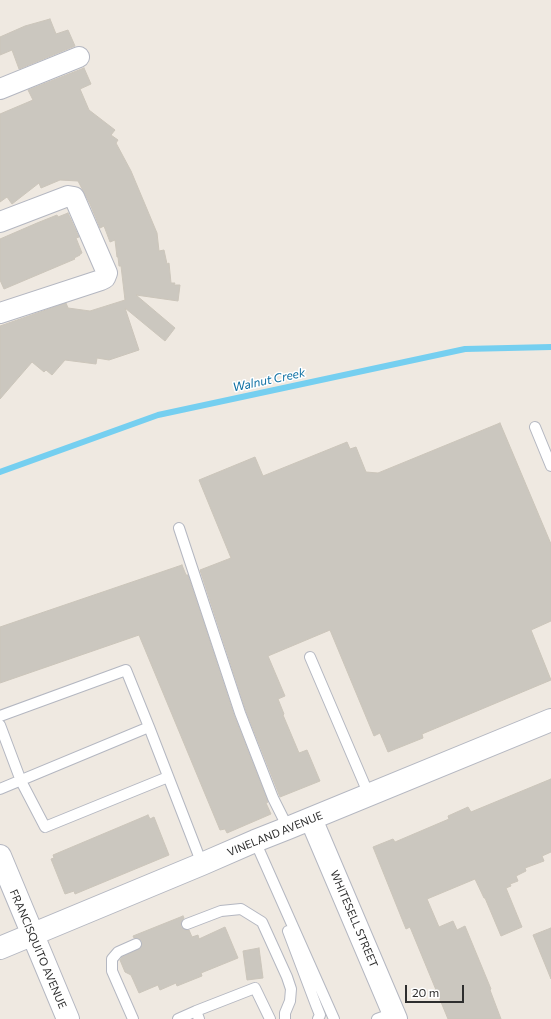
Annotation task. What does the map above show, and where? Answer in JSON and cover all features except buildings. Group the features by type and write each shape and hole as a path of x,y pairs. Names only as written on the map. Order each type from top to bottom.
{"street":[{"path":"0,89 79,57"},
{"path":"0,222 68,196 74,197 107,273 105,278 101,280 0,312"},
{"name":"VINELAND AVENUE","path":"0,948 255,841 551,720"},
{"name":"WHITESELL STREET","path":"311,819 389,1017"},
{"name":"FRANCISQUITO AVENUE","path":"0,856 68,1019"}],"lane":[{"path":"535,427 551,466"},
{"path":"179,528 240,713 273,798 288,828"},
{"path":"310,657 369,795"},
{"path":"0,716 126,670 202,864"},
{"path":"0,725 21,781 45,827 168,777"},
{"path":"0,789 149,727"},
{"path":"255,841 334,1019"},
{"path":"187,924 221,911 240,909 262,922 291,989 290,1002 285,1013 285,1019"},
{"path":"289,918 287,929 320,1015 318,1019"},
{"path":"133,1019 112,971 112,959 118,952 136,944"},
{"path":"178,1019 198,1015 255,988 270,1019"},
{"path":"275,1019 290,1002"}],"waterway":[{"name":"Walnut Creek","path":"0,472 158,415 465,349 551,347"}]}
